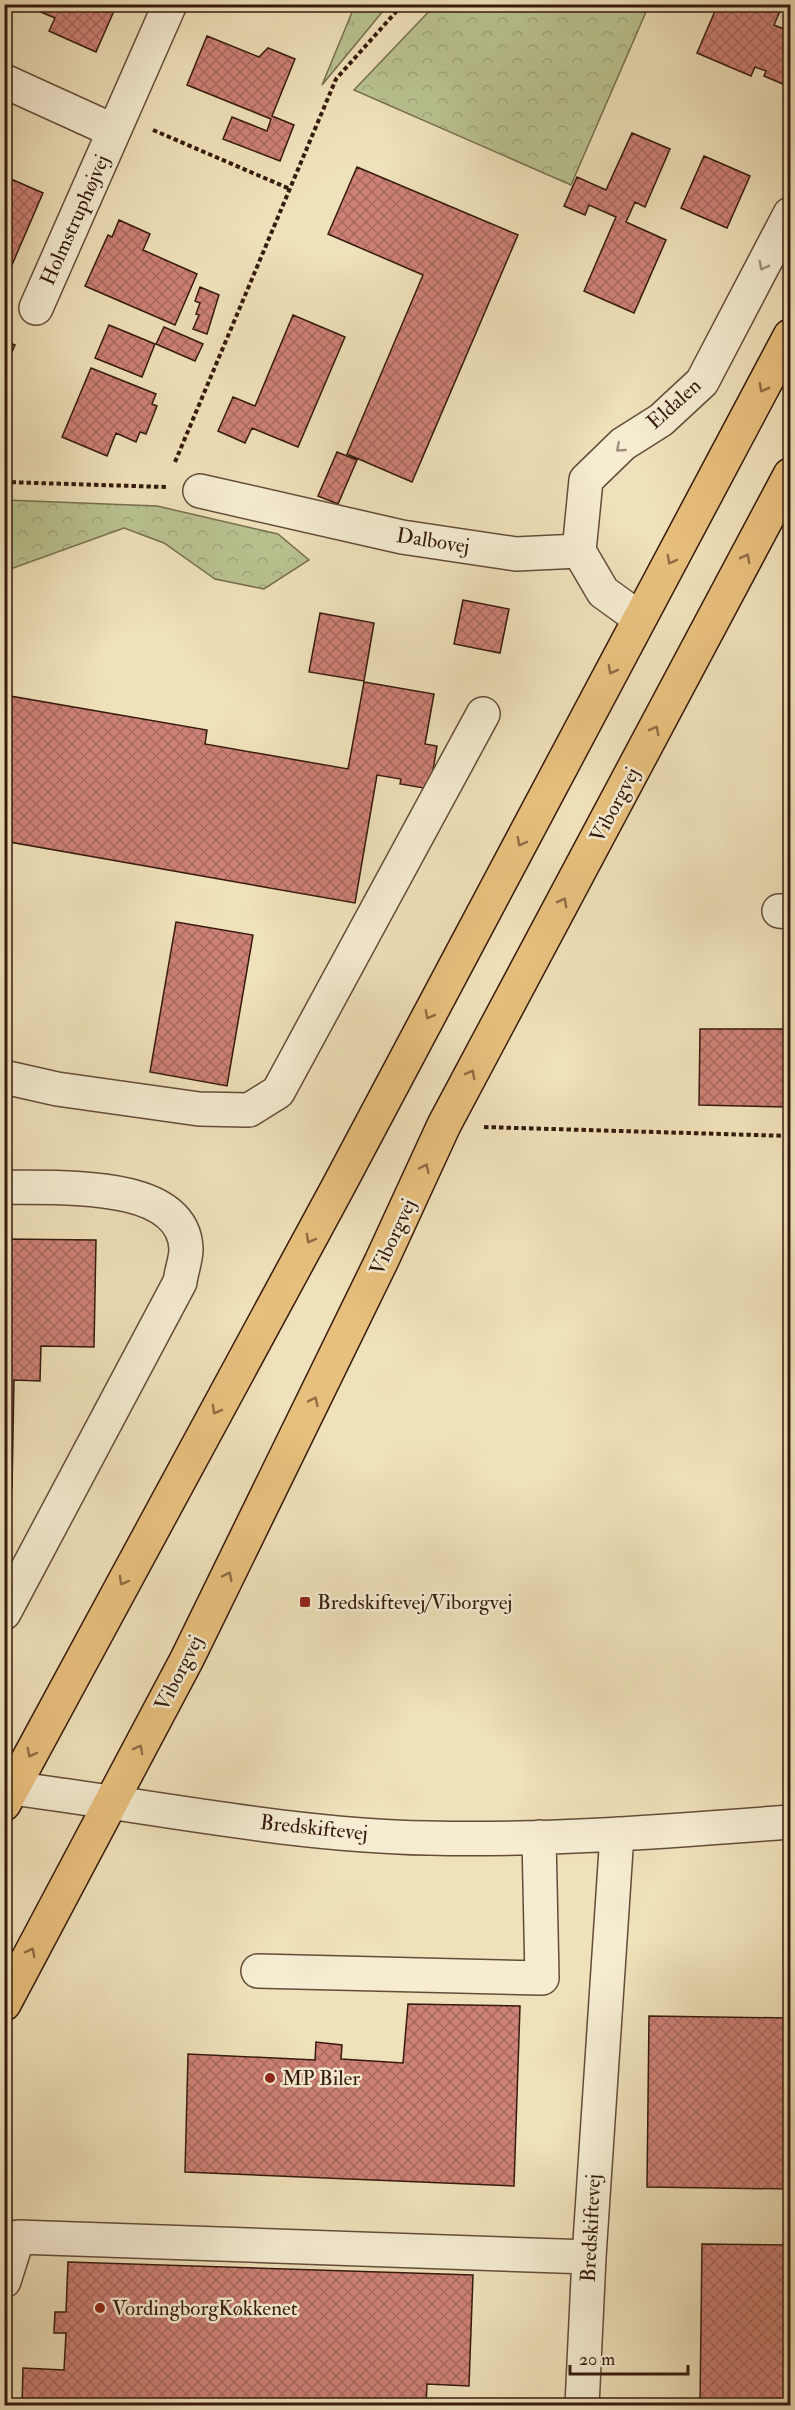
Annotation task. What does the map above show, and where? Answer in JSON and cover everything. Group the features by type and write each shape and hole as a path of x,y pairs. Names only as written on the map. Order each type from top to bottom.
{"main road":[{"path":"7,1793 338,1187 790,336"},
{"name":"Viborgvej","path":"4,2004 187,1659 381,1262 444,1125 790,475"}],"street":[{"name":"Holmstruphøjvej","path":"36,308 170,4"},
{"name":"Holmstruphøjvej","path":"4,81 118,124"},
{"name":"Eldalen","path":"579,551 585,480 623,444 661,420 702,382 790,214"},
{"name":"Dalbovej","path":"200,491 413,539 516,554 579,551"},
{"path":"579,551 603,592 639,618"},
{"path":"4,1077 57,1089 199,1109 249,1110 278,1092 483,714"},
{"path":"4,1187 111,1191 153,1202 178,1224 186,1249 180,1281 4,1613"},
{"name":"Bredskiftevej","path":"7,1793 111,1801 326,1831 427,1838 617,1834 790,1822"},
{"name":"Bredskiftevej","path":"582,2406 589,2257 617,1834"},
{"path":"258,1971 542,1978 539,1837"},
{"path":"4,2281 18,2237 589,2257"}],"path":[{"path":"173,466 336,79 403,4"},
{"path":"118,124 290,189"},
{"path":"4,482 164,487 169,476"},
{"path":"444,1125 790,1136"}],"green space":[{"path":"436,4 649,5 571,185 354,90"},
{"path":"355,5 388,5 322,85"},
{"path":"5,500 157,506 278,534 309,560 264,589 215,579 164,543 124,528 5,571"}],"building":[{"path":"117,4 96,52 49,31 55,18 24,5"},
{"path":"718,4 783,4 774,25 784,29 787,24 790,26 790,87 764,76 766,71 755,67 751,76 697,53"},
{"path":"207,36 259,57 268,48 295,59 272,116 294,125 280,161 223,139 232,117 267,131 271,119 187,85"},
{"path":"632,133 670,149 645,207 635,202 626,222 666,240 634,313 584,291 616,217 589,205 585,215 564,206 577,177 606,190"},
{"path":"704,156 750,176 727,228 681,208"},
{"path":"357,167 518,235 412,482 347,454 423,275 328,234"},
{"path":"4,176 43,193 8,274 4,272"},
{"path":"119,220 150,234 143,250 197,274 175,325 85,286 108,235 112,237"},
{"path":"200,287 219,295 207,334 193,329 199,315 196,314 200,303 195,301"},
{"path":"293,315 345,337 298,447 252,428 245,443 218,431 233,397 255,406"},
{"path":"109,325 155,344 142,377 95,358"},
{"path":"164,327 203,344 195,361 156,344"},
{"path":"4,341 15,345 4,370"},
{"path":"91,368 156,394 152,404 157,406 146,434 140,432 136,442 116,433 107,456 62,437"},
{"path":"337,452 357,460 338,504 318,496"},
{"path":"463,600 509,609 500,653 454,644"},
{"path":"320,613 374,623 364,681 309,672"},
{"path":"364,682 434,694 425,744 437,746 430,789 400,784 401,779 377,775 355,903 4,841 4,695 207,730 205,744 348,769"},
{"path":"176,922 253,935 227,1086 150,1072"},
{"path":"700,1029 790,1029 790,1107 699,1105"},
{"path":"4,1239 96,1240 94,1347 41,1346 40,1381 14,1380 12,1488 4,1487"},
{"path":"408,2004 520,2006 514,2186 185,2172 188,2054 315,2060 316,2042 342,2045 341,2059 403,2063"},
{"path":"649,2016 790,2018 790,2189 647,2187"},
{"path":"702,2244 790,2245 790,2406 700,2406"},
{"path":"68,2262 473,2275 469,2386 427,2384 426,2406 22,2406 23,2368 64,2370 66,2333 54,2333 55,2312 66,2312"}],"place":[{"name":"Bredskiftevej/Viborgvej","path":"305,1602"},
{"name":"MP Biler","path":"270,2078"},
{"name":"VordingborgKøkkenet","path":"100,2308"}]}
